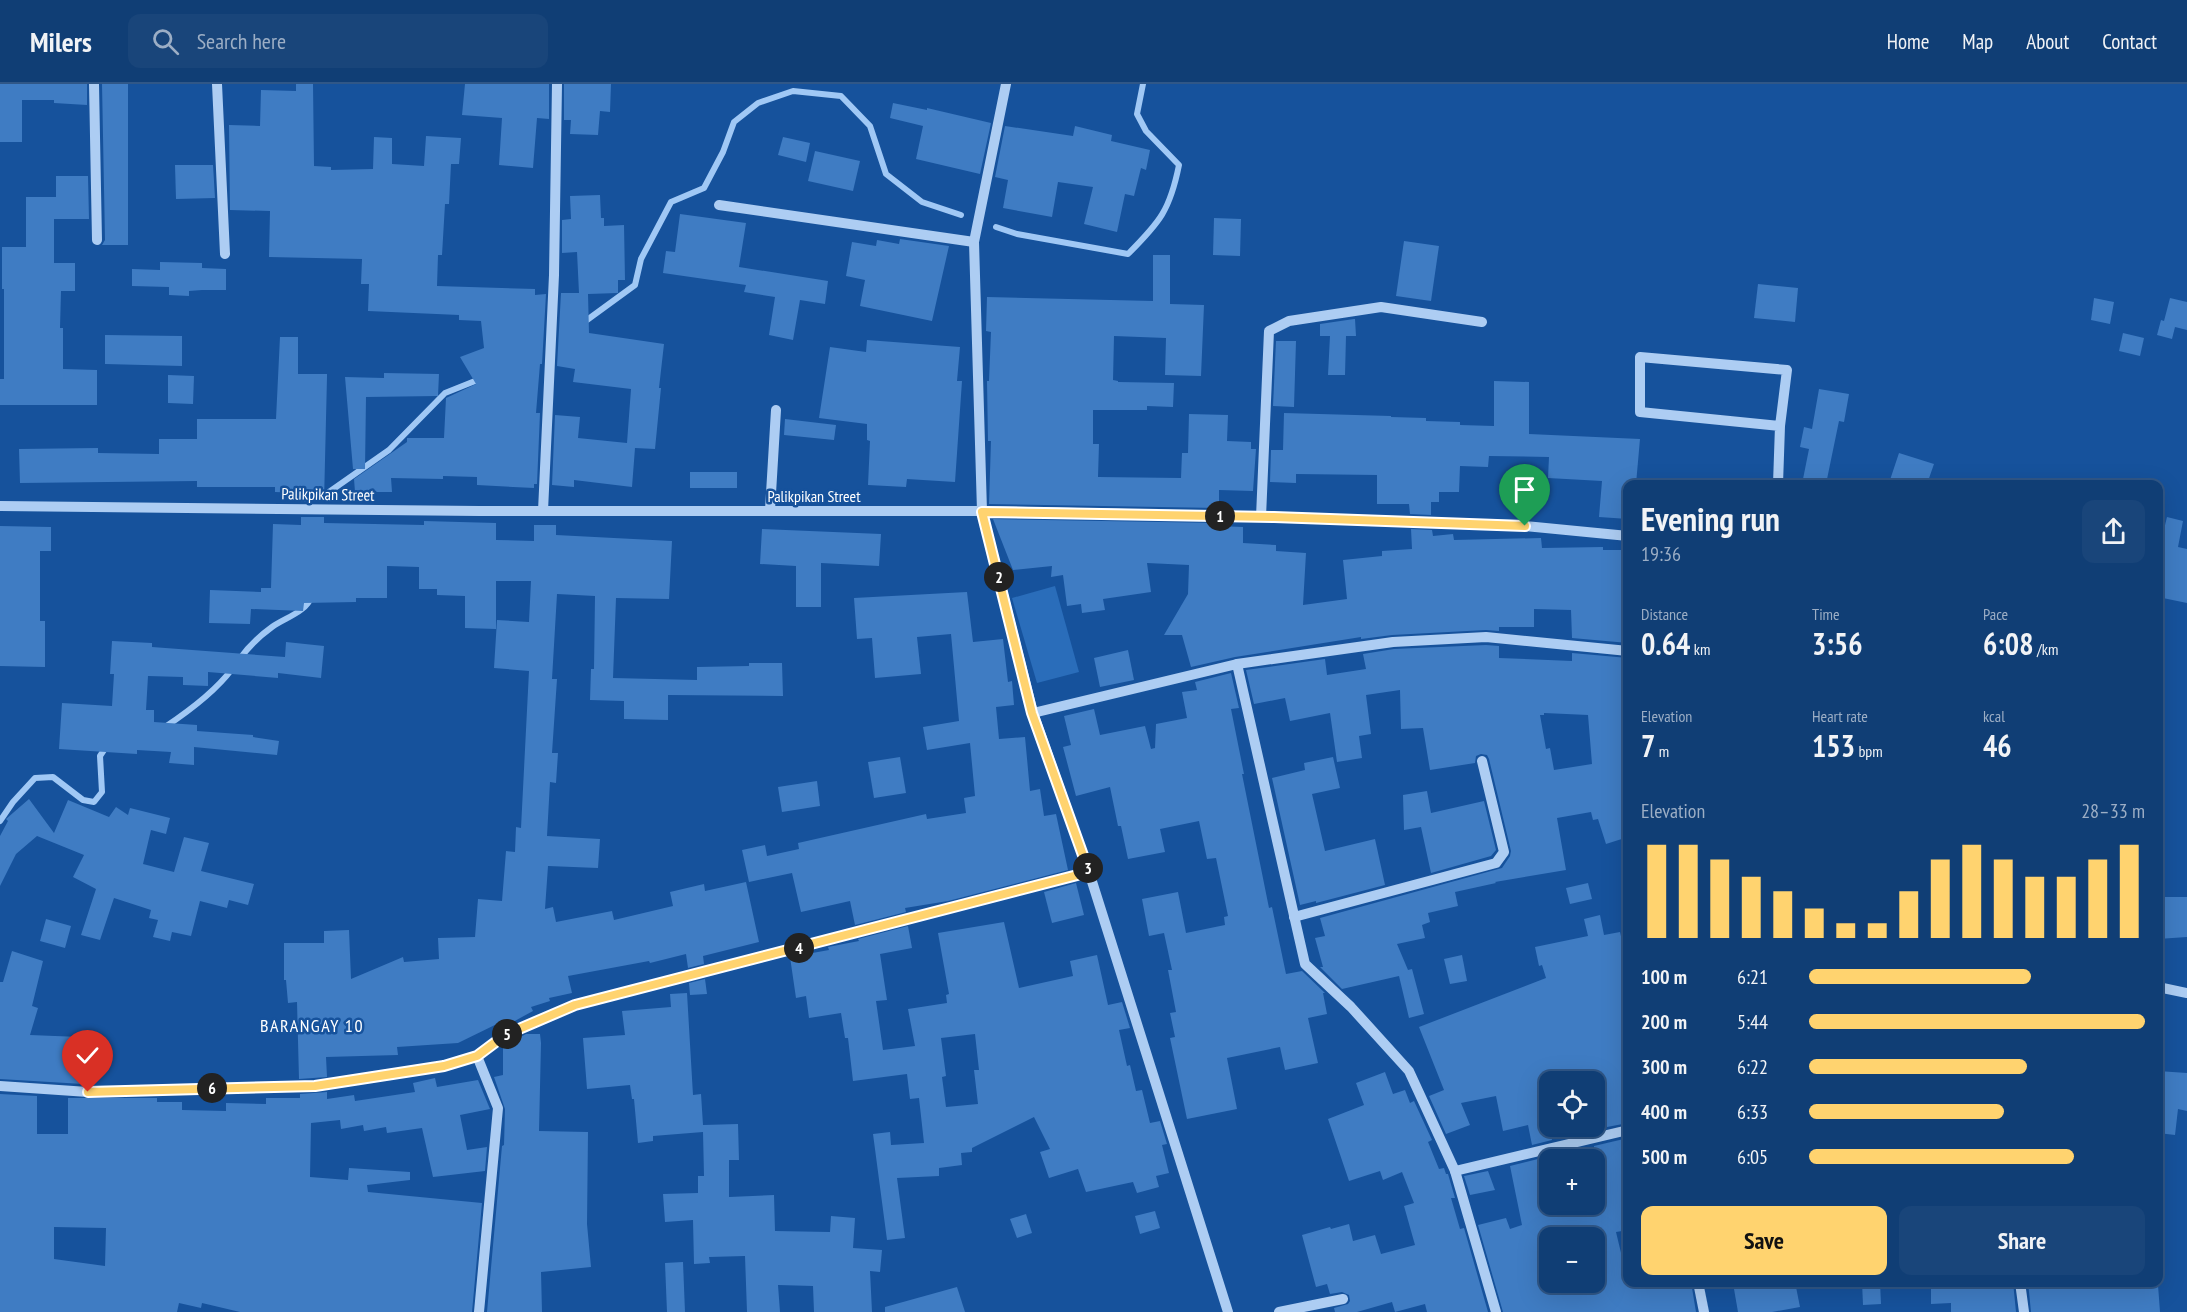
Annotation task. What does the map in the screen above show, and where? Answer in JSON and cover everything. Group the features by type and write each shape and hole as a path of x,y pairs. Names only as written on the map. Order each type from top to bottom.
{"street":[{"path":"94,84 97,240"},
{"path":"217,84 225,254"},
{"path":"543,511 554,275 557,84"},
{"path":"1006,84 974,242 982,512 1032,713 1089,872 1228,1312"},
{"path":"720,205 974,242"},
{"path":"1261,517 1269,331 1289,321 1380,307 1482,322"},
{"path":"1778,480 1780,426 1787,370 1640,357 1640,412 1780,426"},
{"path":"770,510 776,410"},
{"name":"Palikpikan Street","path":"0,506 543,511 770,510 1261,517 1525,526 1623,536"},
{"path":"1032,713 1237,664 1393,642 1486,637 1623,651"},
{"path":"1237,664 1305,964 1351,1006 1409,1071 1455,1171 1496,1312"},
{"path":"1294,917 1496,863 1504,852 1482,761"},
{"path":"0,1086 88,1092 315,1086 444,1066 477,1056 505,1035 575,1005 1089,872"},
{"path":"2163,988 2187,993"},
{"path":"477,1056 498,1108 479,1312"},
{"path":"1455,1171 1623,1131"},
{"path":"1699,1287 1704,1312"},
{"path":"2021,1287 2024,1312"},
{"path":"1279,1312 1343,1299"}],"shaded area":[{"path":"1055,586 1079,672 1037,683 1012,598"}],"building":[{"path":"0,84 87,84 87,105 54,103 54,100 22,100 22,142 0,142"},
{"path":"102,84 128,84 128,245 102,245 105,240"},
{"path":"296,84 313,84 314,166 331,167 331,170 373,169 374,137 392,138 392,164 424,166 426,136 461,138 459,164 451,164 449,204 445,204 442,255 438,255 437,286 535,289 535,295 546,294 542,364 540,364 536,413 540,413 537,484 534,484 534,488 477,485 477,477 443,476 443,479 391,478 392,492 355,492 354,479 407,442 407,438 444,438 446,398 476,384 460,357 484,348 481,321 459,320 459,315 368,311 369,284 361,284 362,259 269,257 270,211 230,210 229,125 260,126 261,90 296,91"},
{"path":"465,84 549,84 549,119 537,118 533,168 499,165 502,118 462,115"},
{"path":"564,84 611,84 610,112 600,111 598,135 570,134 571,120 564,120"},
{"path":"893,103 927,110 927,108 991,123 980,174 916,159 923,126 890,118"},
{"path":"1005,126 1073,136 1075,126 1112,135 1111,141 1150,150 1146,170 1141,168 1134,196 1125,194 1117,232 1084,224 1093,187 1058,182 1052,217 1003,208 1008,180 995,177"},
{"path":"783,137 810,143 806,162 778,155"},
{"path":"815,151 860,161 853,191 808,181"},
{"path":"175,165 213,165 215,198 176,199"},
{"path":"56,176 88,176 89,219 54,219 54,263 75,263 75,291 61,291 60,328 63,328 63,369 97,370 97,405 0,405 0,379 4,379 2,247 26,247 26,197 56,197"},
{"path":"600,195 601,218 604,218 604,226 624,225 625,280 618,280 618,293 588,294 589,333 664,344 655,449 635,448 632,487 574,480 574,487 552,485 555,415 580,417 578,438 627,443 631,389 573,382 575,369 557,366 561,293 579,293 577,252 562,253 562,220 571,219 570,196"},
{"path":"680,214 746,223 739,267 828,281 825,304 800,300 793,340 769,335 775,297 744,292 746,285 663,273 666,251 675,252"},
{"path":"1214,218 1241,219 1240,256 1213,255"},
{"path":"900,239 949,246 932,321 860,306 865,280 846,276 852,242 876,246 877,240 899,244"},
{"path":"1404,241 1439,246 1431,301 1396,296"},
{"path":"1153,255 1170,255 1170,304 1204,305 1201,376 1165,375 1166,338 1114,336 1113,380 1174,383 1173,407 1147,406 1147,410 1093,410 1093,444 1099,444 1098,477 1181,478 1182,453 1188,453 1189,414 1228,415 1227,441 1251,442 1251,449 1256,449 1253,491 1219,490 1219,508 989,504 991,441 988,441 987,381 989,381 991,332 986,331 987,297 1153,301"},
{"path":"160,262 202,263 202,268 226,269 226,290 189,291 189,296 169,295 169,287 132,286 132,269 160,270"},
{"path":"1758,284 1798,288 1795,322 1754,318"},
{"path":"2094,298 2114,302 2110,324 2091,320"},
{"path":"2170,298 2187,302 2187,330 2175,327 2172,339 2157,335 2161,320 2164,321"},
{"path":"1355,319 1356,336 1346,336 1345,375 1328,375 1330,336 1320,336 1320,324"},
{"path":"2123,333 2144,338 2140,356 2119,351"},
{"path":"105,335 182,336 182,366 105,364"},
{"path":"280,337 298,337 298,374 327,374 324,502 301,502 301,493 275,492 275,487 197,487 197,481 20,483 19,449 98,448 98,453 159,454 159,439 197,439 197,419 276,419"},
{"path":"867,340 960,347 957,381 962,381 955,482 907,479 906,487 868,485 870,441 867,440 867,424 819,418 830,347 866,352"},
{"path":"1276,341 1296,341 1294,407 1273,406"},
{"path":"384,373 439,374 438,396 366,397 365,469 353,469 345,377 384,378"},
{"path":"168,375 194,376 193,404 168,403"},
{"path":"1494,381 1529,382 1529,434 1640,439 1636,480 1623,480 1623,519 1599,517 1602,481 1548,478 1549,457 1489,456 1488,467 1460,466 1459,492 1439,492 1439,502 1431,502 1431,515 1410,514 1409,504 1377,504 1377,475 1296,474 1296,483 1270,482 1271,450 1283,450 1284,413 1426,418 1426,421 1460,422 1460,425 1494,426"},
{"path":"1819,389 1849,394 1844,422 1839,421 1827,480 1803,480 1809,449 1800,447 1804,427 1812,429"},
{"path":"785,419 836,425 834,440 784,435"},
{"path":"1899,453 1934,464 1928,480 1890,480"},
{"path":"690,472 737,472 737,488 690,488"},
{"path":"301,517 324,517 324,523 424,525 424,521 496,523 496,540 534,541 534,525 556,525 556,535 672,541 669,599 616,598 613,678 697,680 697,667 782,663 783,696 668,695 668,720 624,719 624,701 590,700 591,669 594,669 595,596 557,594 552,679 557,679 552,753 558,753 556,783 550,782 547,836 600,839 598,868 548,866 545,909 553,907 556,922 612,911 614,920 673,906 670,892 704,884 705,891 746,882 759,942 703,956 704,964 688,968 686,954 650,963 649,961 568,976 572,993 549,998 550,1001 531,1007 533,1011 500,1029 501,1022 458,1043 397,1047 398,1055 326,1057 327,1077 299,1079 297,1002 288,1003 286,980 284,980 284,943 324,943 324,931 349,930 351,979 403,957 404,962 439,959 438,938 475,937 478,899 502,901 506,851 515,852 516,827 521,828 529,671 494,668 497,620 529,622 531,581 496,581 496,629 465,628 465,596 437,595 437,589 419,589 419,567 387,566 387,598 356,598 356,602 304,603 303,611 251,609 250,624 209,623 210,590 261,592 261,588 271,588 273,524 301,525"},
{"path":"2167,517 2183,521 2178,547 2187,549 2187,603 2163,598 2163,533"},
{"path":"993,519 1218,523 1218,526 1243,527 1243,543 1276,545 1276,551 1306,553 1303,605 1347,599 1343,560 1382,556 1382,551 1412,549 1411,529 1432,530 1433,536 1453,534 1454,540 1541,538 1542,548 1603,547 1603,550 1623,550 1623,643 1572,638 1571,610 1534,609 1534,627 1499,627 1499,631 1392,635 1361,639 1361,637 1235,657 1191,667 1182,635 1164,635 1188,594 1189,565 1147,563 1151,592 1103,599 1105,610 1082,613 1081,604 1067,606 1063,575 1051,577 1052,566 1013,570"},
{"path":"0,526 51,527 51,551 40,551 40,621 45,621 45,667 0,666"},
{"path":"762,529 881,534 879,566 821,563 821,607 796,607 796,566 760,564"},
{"path":"967,592 973,642 1003,639 1008,682 1012,681 1014,705 996,707 999,739 1025,737 1030,791 1040,789 1044,816 1056,814 1068,870 948,901 905,908 906,912 855,925 850,901 801,912 792,873 749,882 742,850 765,845 767,856 799,849 798,843 926,814 927,819 966,813 964,798 975,796 970,743 927,750 923,727 959,721 951,634 917,637 921,674 875,678 872,638 857,639 854,598"},
{"path":"112,641 152,643 152,647 285,657 286,642 324,646 321,678 278,673 278,678 208,672 208,686 183,685 183,677 148,676 146,710 154,710 154,722 197,725 197,731 253,735 253,737 279,741 277,755 194,747 194,765 169,763 171,752 137,750 137,754 59,749 62,703 112,706 114,674 110,674"},
{"path":"1486,645 1499,646 1499,658 1572,661 1572,653 1623,658 1623,839 1606,844 1598,819 1593,820 1591,812 1557,818 1566,870 1495,882 1455,892 1458,906 1428,913 1430,922 1422,925 1425,938 1397,944 1408,970 1412,969 1424,1014 1409,1018 1399,976 1342,989 1320,967 1323,967 1315,938 1325,936 1320,918 1502,868 1511,851 1487,755 1476,756 1475,763 1430,770 1423,728 1401,729 1400,690 1366,695 1371,734 1359,736 1362,758 1337,762 1330,713 1290,721 1285,698 1254,704 1246,670 1325,659 1327,675 1366,669 1363,654 1394,649","holes":["1544,713 1588,715 1592,764 1554,770 1550,748 1546,749 1540,715"]},
{"path":"1128,650 1134,680 1100,687 1094,658"},
{"path":"1231,673 1239,708 1231,709 1244,774 1242,774 1269,908 1272,907 1286,974 1302,971 1325,993 1323,993 1327,1014 1308,1018 1318,1063 1285,1070 1280,1047 1227,1058 1237,1109 1187,1119 1170,1038 1175,1037 1170,1013 1176,1012 1168,970 1172,970 1164,933 1149,936 1142,899 1178,892 1186,933 1225,925 1224,917 1228,916 1216,858 1207,859 1199,821 1160,829 1165,852 1128,859 1110,787 1076,796 1063,747 1071,745 1064,716 1094,709 1100,735 1145,726 1151,749 1155,748 1156,724 1187,718 1182,692 1197,690 1195,682"},
{"path":"900,757 906,793 874,798 868,762"},
{"path":"1333,757 1340,788 1312,794 1325,851 1375,839 1385,885 1300,905 1272,778 1305,770 1304,763"},
{"path":"817,781 820,806 782,812 778,787"},
{"path":"1427,791 1431,813 1484,801 1496,850 1491,856 1431,873 1421,827 1404,830 1403,795"},
{"path":"29,799 54,833 68,800 109,817 116,807 128,815 130,808 170,818 166,834 151,830 143,864 174,872 184,837 209,843 201,871 254,884 248,905 229,900 227,908 200,901 191,936 172,932 170,941 153,937 158,920 149,918 151,910 114,898 100,940 81,935 96,889 73,877 84,855 37,836 16,854 0,886 0,836 8,821 6,819"},
{"path":"1076,883 1084,915 1052,923 1044,892"},
{"path":"1588,883 1592,899 1570,904 1566,888"},
{"path":"2163,897 2187,897 2187,937 2163,939"},
{"path":"1600,915 1604,935 1620,932 1623,945 1623,1124 1607,1127 1605,1071 1539,1071 1539,1137 1551,1137 1552,1140 1532,1145 1528,1125 1503,1131 1496,1096 1461,1103 1470,1125 1446,1134 1429,1096 1444,1090 1419,1027 1546,978 1542,965 1539,966 1535,947 1588,936 1584,919"},
{"path":"46,919 71,926 65,948 40,941"},
{"path":"1004,922 1019,988 1073,976 1070,961 1097,955 1108,1005 1122,1002 1130,1028 1119,1030 1127,1066 1130,1065 1136,1091 1142,1090 1150,1123 1160,1121 1167,1144 1162,1145 1169,1173 1156,1176 1159,1187 1137,1193 1133,1182 1086,1192 1078,1169 1049,1178 1040,1152 1050,1149 1034,1117 972,1148 972,1152 961,1153 962,1165 939,1168 939,1176 897,1178 905,1238 887,1240 873,1134 890,1132 891,1145 924,1143 919,1098 910,1099 907,1074 853,1081 848,1038 845,1038 841,1013 809,1018 806,996 796,998 790,957 829,950 828,947 859,941 858,939 908,926 912,948 880,954 887,1000 876,1001 883,1050 915,1046 908,1009 947,1003 946,995 949,994 938,933","holes":["975,1034 979,1070 974,1070 978,1104 946,1107 942,1077 946,1076 941,1038"]},
{"path":"12,951 43,961 32,1006 38,1008 30,1035 80,1037 81,1035 97,1040 90,1062 88,1062 83,1084 0,1079 0,982 3,982"},
{"path":"1462,955 1467,981 1450,984 1444,959"},
{"path":"705,979 707,994 690,995 689,983"},
{"path":"687,993 693,1095 701,1094 703,1125 738,1124 739,1160 729,1160 729,1197 774,1195 775,1231 830,1232 831,1216 855,1218 853,1248 882,1250 880,1272 870,1271 872,1312 814,1312 813,1286 778,1285 780,1312 747,1312 745,1256 709,1257 710,1263 694,1264 693,1220 665,1222 663,1194 698,1193 698,1176 704,1176 703,1132 653,1136 653,1141 638,1143 634,1099 632,1099 630,1085 587,1089 583,1038 625,1035 622,1011 671,1007 670,994"},
{"path":"526,1034 540,1034 539,1131 588,1132 587,1224 591,1267 541,1272 542,1312 487,1312 502,1146 504,1145 505,1109 494,1077 503,1075 503,1046"},
{"path":"2163,1071 2187,1073 2187,1111 2178,1109 2175,1135 2163,1134"},
{"path":"1385,1072 1393,1094 1405,1090 1410,1103 1414,1101 1432,1140 1428,1142 1439,1169 1444,1168 1448,1174 1455,1198 1451,1198 1460,1229 1464,1228 1488,1312 1427,1312 1425,1304 1395,1312 1392,1302 1357,1312 1335,1312 1334,1308 1348,1304 1349,1295 1342,1292 1330,1294 1327,1284 1316,1287 1302,1235 1349,1224 1353,1241 1375,1235 1381,1254 1415,1245 1404,1206 1414,1203 1402,1172 1383,1180 1380,1171 1349,1181 1328,1119 1364,1105 1356,1083"},
{"path":"435,1078 437,1087 478,1080 490,1109 460,1115 467,1150 487,1147 485,1171 433,1177 422,1128 387,1133 386,1127 364,1131 363,1125 341,1129 340,1120 311,1123 310,1177 348,1180 349,1168 410,1172 410,1180 367,1185 368,1192 482,1203 472,1312 240,1312 202,1303 201,1308 179,1303 177,1312 0,1312 0,1094 37,1096 37,1134 68,1134 68,1098 157,1098 157,1102 182,1102 182,1110 226,1111 226,1103 266,1104 266,1098 300,1098 300,1094 327,1092 327,1099 354,1095 355,1101 415,1092 413,1083","holes":["54,1227 106,1228 105,1266 54,1259"]},
{"path":"1623,1139 1623,1231 1616,1232 1623,1261 1623,1287 1692,1287 1696,1312 1503,1312 1478,1225 1506,1218 1510,1229 1522,1225 1510,1166 1539,1159 1539,1215 1605,1215 1605,1149 1594,1149 1594,1146"},
{"path":"1488,1171 1495,1190 1470,1195 1464,1176"},
{"path":"1155,1211 1160,1228 1140,1234 1135,1216"},
{"path":"1026,1214 1032,1233 1017,1238 1010,1219"},
{"path":"683,1262 685,1312 667,1312 665,1263"},
{"path":"957,1287 965,1312 885,1312 885,1307"},
{"path":"1796,1287 1800,1307 1772,1312 1738,1312 1734,1289"},
{"path":"1862,1287 1880,1287 1881,1304 1863,1305"},
{"path":"1931,1287 2014,1287 2016,1312 1951,1312 1951,1303 1931,1304"},
{"path":"2028,1287 2158,1287 2160,1312 2031,1312"}],"waterway":[{"path":"996,227 1017,234 1128,254 1156,224 1162,214 1172,193 1179,165 1146,131 1137,114 1143,84"},
{"path":"581,321 587,320 635,285 641,259 671,202 704,188 723,152 734,122 758,103 793,91 841,96 870,126 886,174 922,202 961,215"},
{"path":"329,492 389,450 445,393 480,379"},
{"path":"238,661 258,638 300,611 312,596"},
{"path":"165,727 210,693 232,669"},
{"path":"0,821 13,802 35,778 53,777 83,800 94,802 102,792 100,756 106,747"}],"district":[{"name":"BARANGAY 10","path":"312,1025"}],"route":[{"path":"88,1092 315,1086 444,1066 477,1056 505,1035 575,1005 1089,872 1032,713 982,512 1274,517 1525,526"}]}
